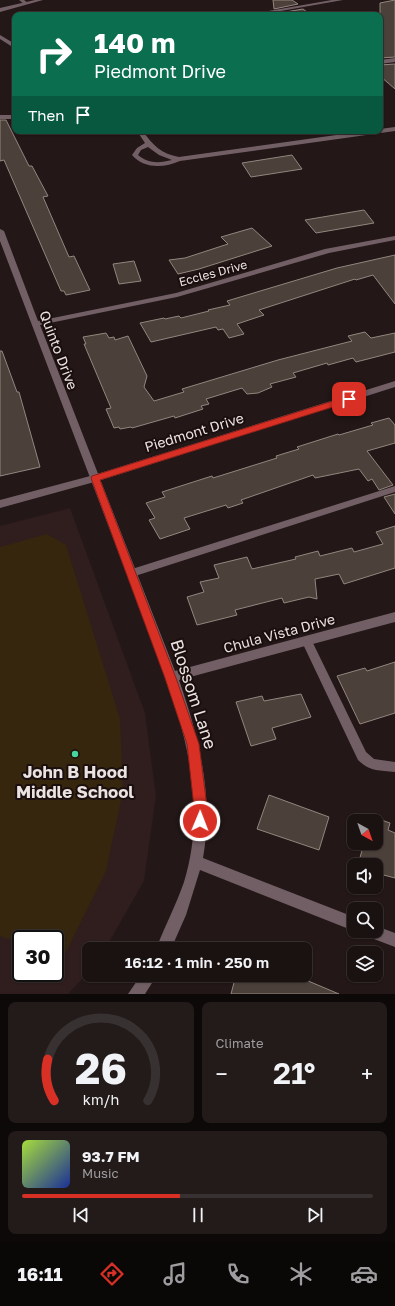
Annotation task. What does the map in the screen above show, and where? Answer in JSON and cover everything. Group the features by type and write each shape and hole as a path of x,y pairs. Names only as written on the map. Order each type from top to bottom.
{"street":[{"path":"0,10 41,0"},
{"path":"267,12 341,0"},
{"path":"0,37 12,44"},
{"path":"0,47 12,45"},
{"path":"383,62 395,60"},
{"path":"0,117 12,117"},
{"path":"383,130 395,129"},
{"path":"142,134 148,144 161,154 179,159"},
{"path":"148,144 139,149 135,155 145,162 162,164 179,159 358,134"},
{"name":"Quinto Drive","path":"0,231 95,478"},
{"name":"Eccles Drive","path":"35,324 177,295 328,251 395,238"},
{"name":"Piedmont Drive","path":"0,504 95,478 395,384"},
{"name":"Blossom Lane","path":"95,478 171,678 193,744 201,807 197,862 178,920 167,942"},
{"name":"Chula Vista Drive","path":"171,678 395,617"},
{"path":"197,862 347,921"},
{"path":"383,936 395,940"},
{"path":"136,994 145,982"}],"lane":[{"path":"20,0 26,3"},
{"path":"132,573 395,489"},
{"path":"307,642 362,756 371,764 395,767"}],"shaded area":[{"name":"John B Hood Middle School","path":"70,508 145,713 156,796 144,881 109,942 82,942 82,979 68,994 0,994 0,526"},
{"name":"John B Hood Middle School","path":"47,534 66,545 120,719 123,791 106,871 64,956 64,930 12,930 12,940 0,936 0,547"}],"building":[{"path":"273,0 292,0 298,4 274,9"},
{"path":"395,0 395,57 383,58 383,12 380,12 380,3"},
{"path":"303,9 307,12 286,12"},
{"path":"395,64 395,89 383,79 383,65"},
{"path":"0,120 6,120 29,166 32,166 48,196 43,197 69,257 74,256 90,290 66,295 64,291 61,291 4,160 0,161"},
{"path":"292,155 302,169 251,177 242,163"},
{"path":"364,210 374,223 316,233 305,220"},
{"path":"252,228 272,246 199,269 178,274 169,260 185,258 228,244 221,237"},
{"path":"395,255 395,304 373,275 355,279 259,310 264,315 237,324 244,334 229,338 223,329 218,330 216,327 151,342 140,323 179,316 181,318 209,311 208,310 230,305 227,301 337,268"},
{"path":"134,261 141,281 119,284 113,264"},
{"path":"365,332 371,338 395,333 395,352 356,362 353,358 328,365 327,363 293,373 296,377 270,384 272,387 258,393 247,394 242,388 206,399 209,404 201,406 203,409 175,418 174,416 132,428 120,429 119,427 114,428 106,409 111,408 84,344 86,344 83,337 106,333 109,338 114,337 115,340 128,336 147,376 144,387 154,401 184,392 182,389 278,360 352,341 348,336"},
{"path":"0,351 2,351 17,392 19,392 40,467 0,476"},
{"path":"389,418 395,425 395,443 367,451 393,485 379,490 372,479 368,481 359,469 315,478 313,475 241,500 243,503 228,508 226,505 184,518 190,529 160,539 149,520 155,518 146,503 165,497 162,492 277,458 276,456 299,449 297,447 373,425 371,423"},
{"path":"395,494 395,514 384,497"},
{"path":"395,526 395,568 344,584 339,574 315,579 317,599 309,597 284,603 282,598 235,610 237,615 197,625 187,597 204,592 200,582 219,578 214,565 247,557 252,569 296,559 295,557 318,551 320,556 352,548 354,552 383,544 376,532"},
{"path":"395,662 395,713 360,724 337,676 365,668 367,671"},
{"path":"301,694 311,717 272,728 276,739 251,746 236,702 262,696 264,701"},
{"path":"269,795 329,817 319,850 257,829"},
{"path":"383,821 390,823 388,830 395,833 395,878 383,875 383,858 360,858 362,850 383,850"},
{"path":"234,982 311,982 339,994 231,994"}],"place":[{"name":"John B Hood Middle School","path":"75,754"}],"route":[{"path":"200,821 201,807 193,744 171,678 95,478 349,399"}]}
